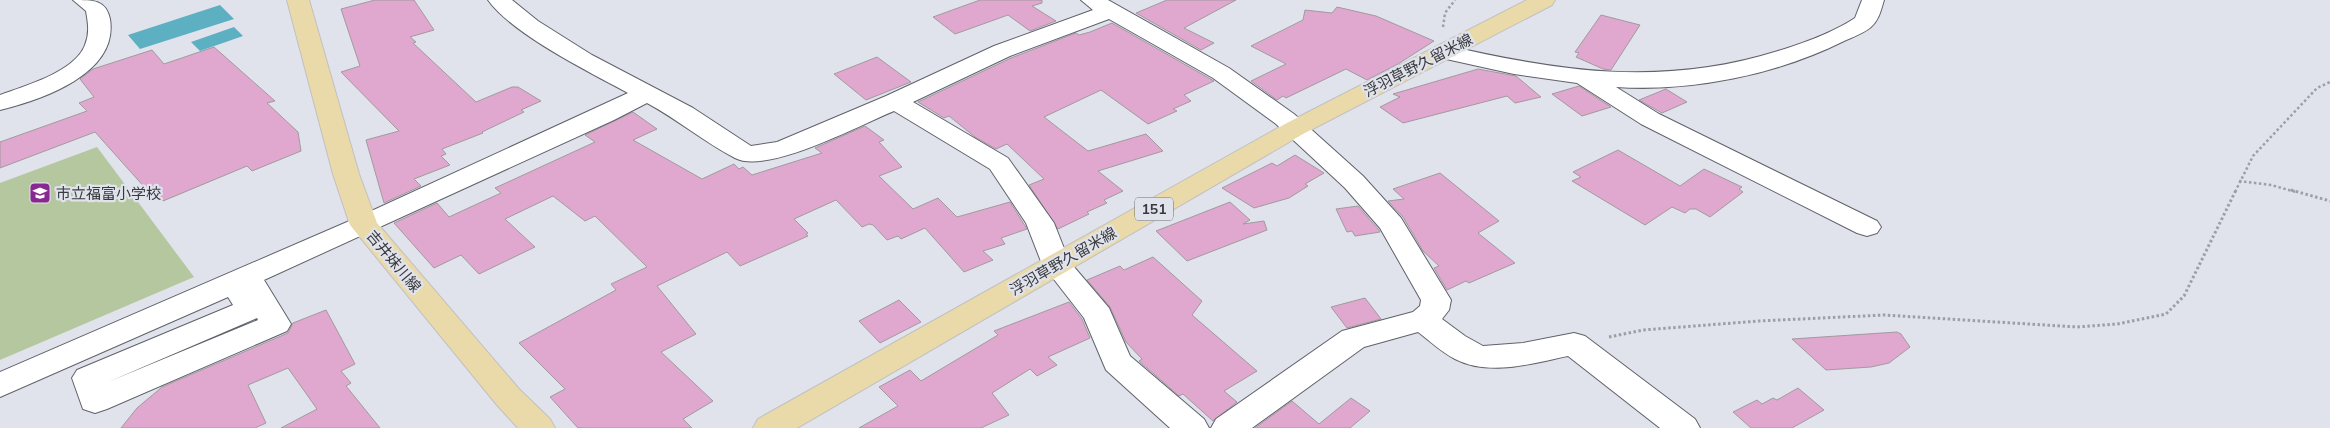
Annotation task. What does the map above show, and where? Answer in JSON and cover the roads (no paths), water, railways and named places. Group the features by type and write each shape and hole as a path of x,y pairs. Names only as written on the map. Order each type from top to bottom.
{"main road":[{"name":"吉井妹川線","path":"298,0 346,174 364,225 508,398 538,428"},
{"name":"浮羽草野久留米線","path":"770,428 1294,129 1544,0"}],"street":[{"path":"0,103 62,79 90,61 100,36 100,18 97,8 84,0"},
{"path":"499,0 530,26 576,55 684,113 746,153 758,154 785,148 895,101 1101,5 1221,73 1285,118 1294,129 1354,182 1391,224 1436,300 1434,310 1423,320 1353,339 1228,428"},
{"path":"1445,52 1479,61 1580,76 1633,81 1664,80 1706,75 1792,56 1828,42 1864,22 1869,15 1873,0"},
{"path":"1580,76 1650,119 1868,227"},
{"path":"0,385 364,225 647,94"},
{"path":"895,101 999,164 1040,223 1056,264 1098,315 1117,362 1192,428"},
{"path":"240,279 276,324 95,401 88,378 250,310 240,279"},
{"path":"1423,320 1460,347 1476,356 1493,357 1574,344 1683,428"}],"water":[{"path":"220,5 234,19 140,49 128,35"},
{"path":"234,27 243,36 200,51 191,42"}],"place":[{"name":"市立福富小学校","path":"40,193"}]}
